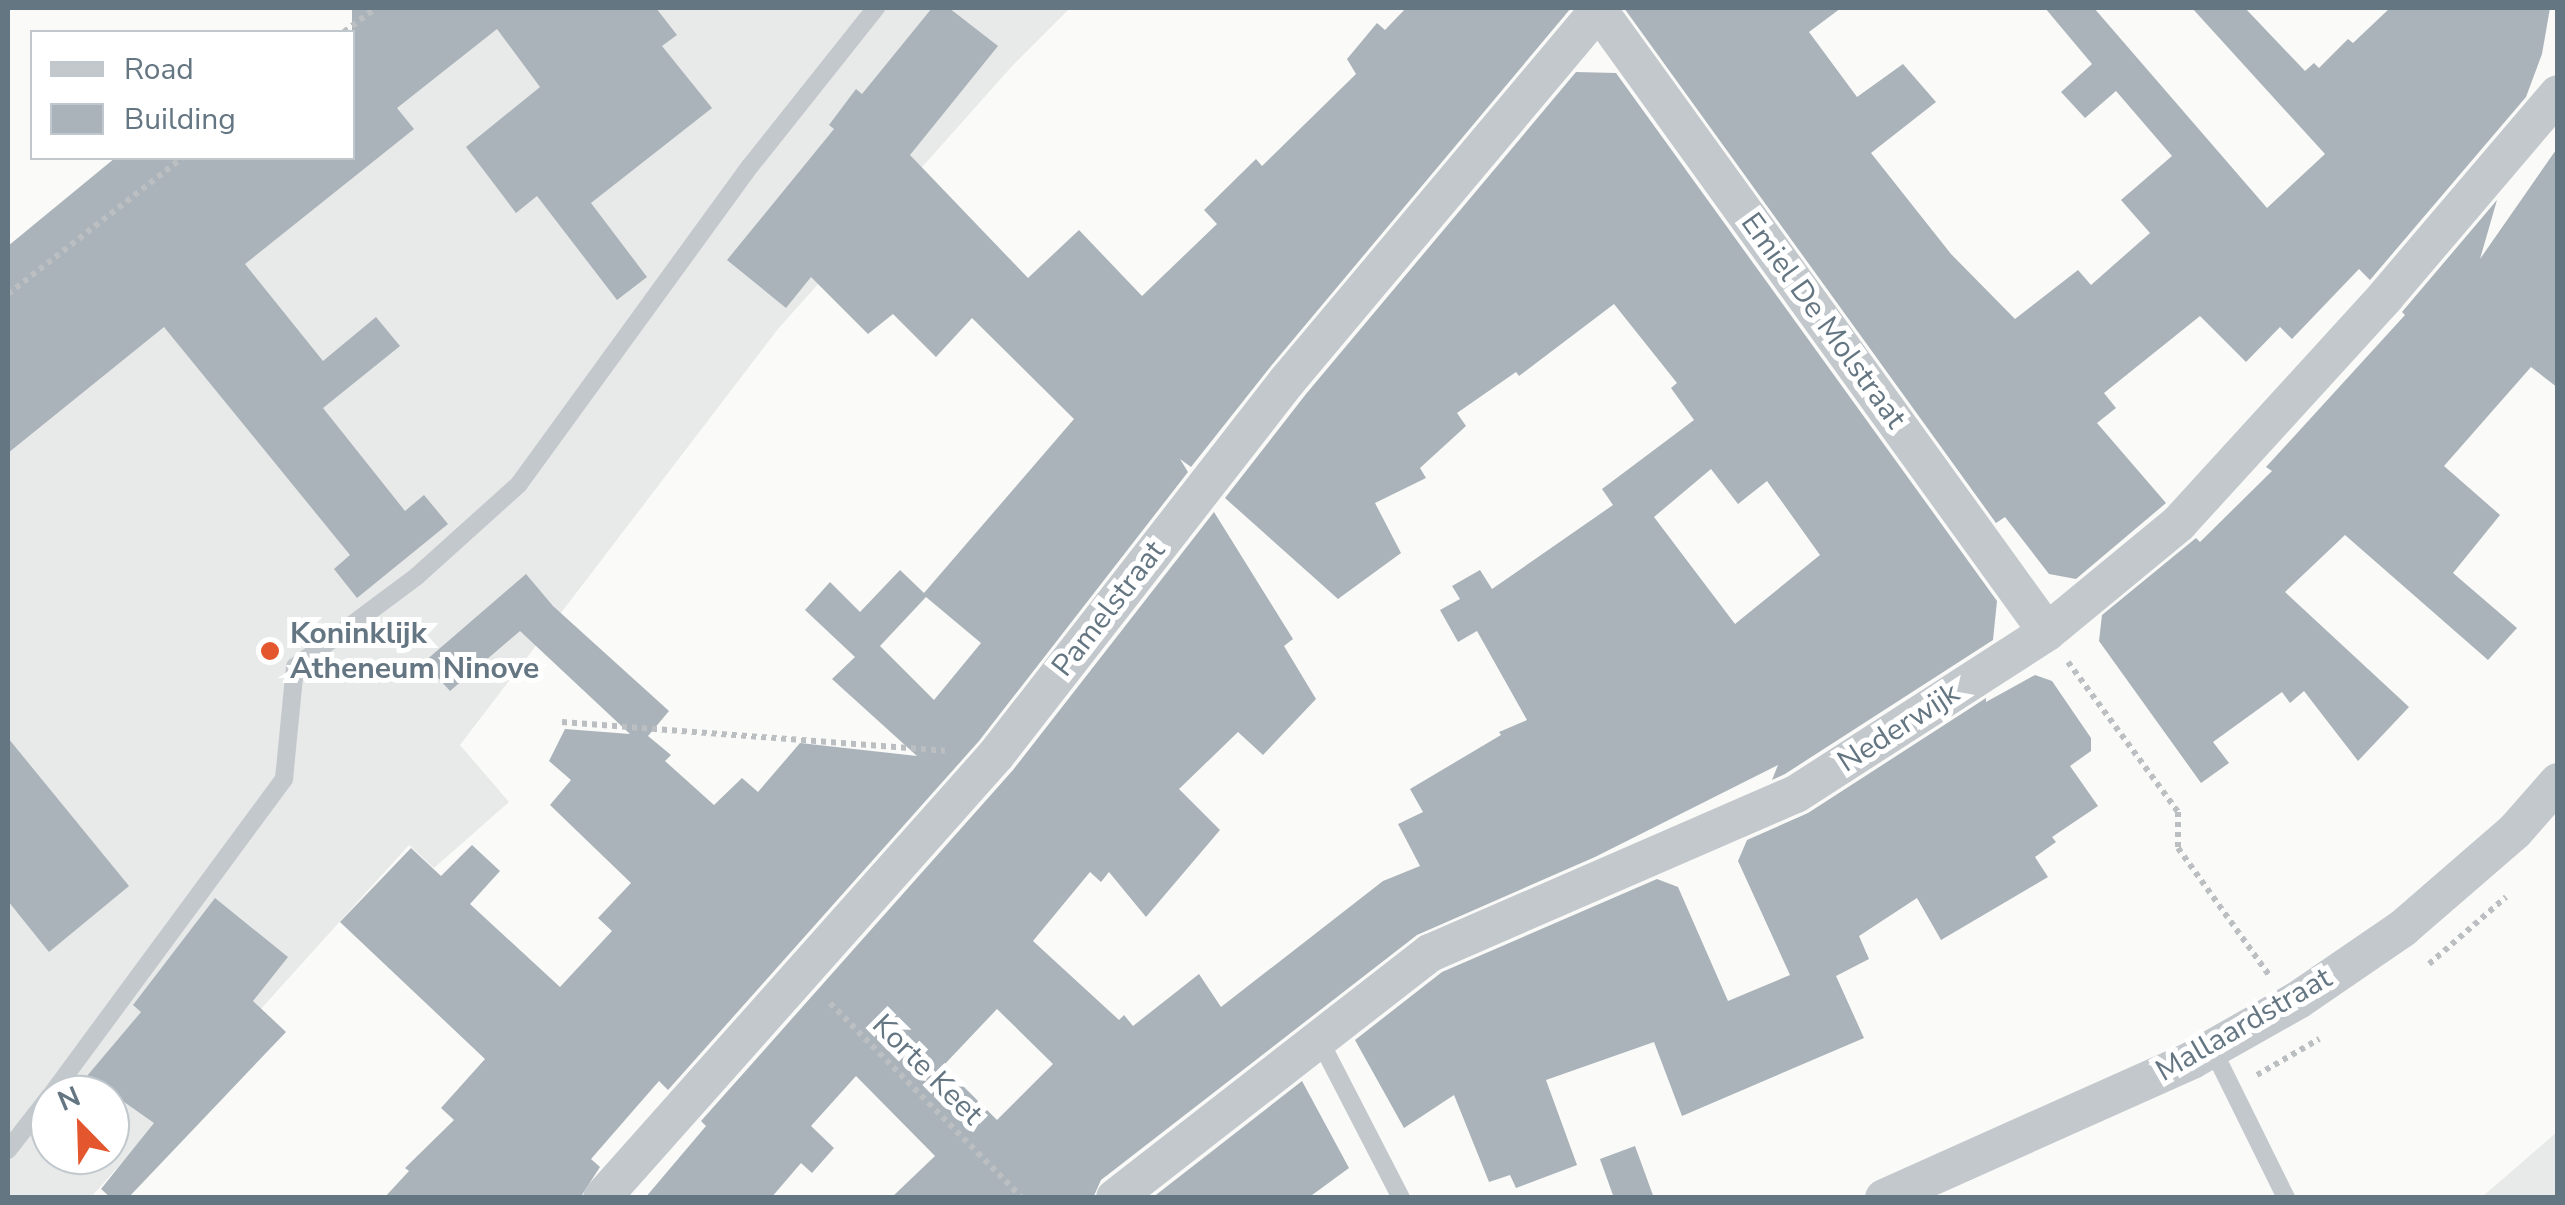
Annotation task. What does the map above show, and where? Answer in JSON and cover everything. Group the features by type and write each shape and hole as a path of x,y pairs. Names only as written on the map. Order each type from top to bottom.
{"street":[{"name":"Emiel De Molstraat","path":"1599,8 2048,632"},
{"name":"Pamelstraat","path":"602,1198 996,755 1288,380 1599,8"},
{"name":"Nederwijk","path":"1115,1198 1430,953 1796,794 2048,632 2179,524 2386,296 2558,94"},
{"name":"Mallaardstraat","path":"1884,1198 2212,1048 2290,1005 2403,928 2515,831 2558,782"}],"lane":[{"path":"65,1075 284,779 295,667 417,576 519,484 750,165 876,8"},
{"path":"1319,1040 1400,1198"},
{"path":"2212,1048 2286,1198"},
{"path":"8,1150 30,1121"}],"path":[{"path":"347,30 376,8"},
{"path":"8,294 179,160"},
{"path":"2048,632 2178,812 2178,848 2290,1005"},
{"path":"562,722 996,755"},
{"name":"Korte Keet","path":"801,974 1022,1198"}],"shaded area":[{"name":"Koninklijk Atheneum Ninove","path":"384,8 1070,8 1013,65 778,329 460,745 509,802 434,868 409,845 130,1154 130,1075 30,1075 30,1175 111,1175 91,1197 8,1197 8,301 191,160 355,160 376,15"},
{"path":"2557,1132 2557,1197 2482,1197"}],"building":[{"path":"352,8 656,8 677,35 662,46 712,108 591,203 647,277 617,300 537,196 516,213 466,147 540,87 497,29 397,108 414,129 245,264 323,361 376,317 400,346 323,408 405,511 424,495 448,524 357,598 334,569 350,555 164,327 8,453 8,246 113,160 355,160"},
{"path":"932,8 949,8 998,46 910,155 1028,278 1079,230 1142,296 1217,224 1204,210 1256,159 1262,166 1356,74 1347,59 1377,23 1385,30 1406,8 1571,8 1191,467 1180,459 1188,472 979,741 668,1090 659,1081 591,1159 600,1167 580,1198 384,1198 409,1171 405,1168 454,1120 441,1108 485,1059 340,922 411,848 441,876 472,845 500,871 470,904 560,987 612,931 598,918 631,883 550,805 571,780 549,761 565,729 630,734 520,631 450,691 424,662 526,574 553,606 669,711 648,736 671,755 665,761 714,805 742,778 758,792 800,743 917,756 832,679 855,657 805,610 830,582 860,612 900,570 924,593 1074,419 972,318 936,357 893,314 868,334 811,277 786,308 727,260 834,129 829,125 856,89 862,94","holes":["926,597 981,643 934,700 880,646"]},
{"path":"1624,8 1841,8 1809,32 1857,97 1903,64 1936,102 1871,153 1951,254 2015,319 2078,270 2091,285 2150,233 2121,200 2172,156 2116,91 2085,118 2061,92 2092,64 2045,8 2094,8 2267,208 2325,154 2192,8 2245,8 2305,71 2314,63 2319,68 2348,39 2353,43 2390,8 2550,8 2542,54 2526,97 2370,280 2359,269 2292,339 2280,327 2246,362 2200,316 2104,393 2116,408 2097,423 2166,503 2076,579 2049,574 2005,517 1996,523"},
{"path":"1576,72 1616,73 1997,601 1993,640 1785,774 1772,780 1778,765 1595,857 1417,935 1101,1180 1093,1198 891,1198 935,1156 856,1076 811,1126 834,1148 812,1173 801,1163 771,1198 645,1198 706,1126 701,1121 1013,770 1214,512 1293,639 1284,646 1316,699 1263,755 1238,732 1179,789 1220,830 1146,917 1109,872 1101,882 1090,872 1033,941 1119,1020 1124,1015 1133,1026 1199,974 1221,1007 1383,881 1420,866 1398,824 1423,812 1410,789 1501,735 1499,732 1527,720 1477,631 1458,642 1440,610 1460,599 1452,586 1480,570 1492,589 1613,505 1602,489 1694,420 1671,388 1677,383 1614,304 1519,376 1516,372 1457,413 1466,426 1420,468 1426,478 1375,503 1401,553 1338,599 1225,498 1306,394","holes":["1711,469 1738,504 1767,481 1820,555 1735,624 1654,517","997,1009 1053,1064 997,1120 943,1066"]},
{"path":"2558,147 2558,388 2531,367 2444,466 2500,515 2453,573 2517,628 2488,660 2345,535 2285,592 2409,707 2358,761 2304,691 2290,703 2282,692 2213,742 2229,763 2201,783 2099,641 2102,615 2196,538 2200,542 2272,471 2266,467 2405,315 2402,312 2497,200 2480,259"},
{"path":"2035,675 2052,681 2091,738 2091,751 2070,766 2098,806 2052,837 2056,842 2035,857 2048,877 1941,940 1917,898 1859,936 1869,959 1836,976 1864,1038 1682,1116 1654,1042 1546,1080 1577,1165 1516,1188 1510,1175 1489,1182 1454,1095 1404,1128 1355,1040 1442,972 1657,879 1678,887 1728,1001 1790,975 1738,861 1747,840 1808,813 1986,698 1986,702"},
{"path":"8,738 129,886 49,952 8,901"},
{"path":"215,898 288,957 253,1001 286,1032 128,1198 111,1198 101,1189 112,1175 130,1175 130,1153 154,1123 130,1106 130,1075 88,1075 141,1012 133,1005"},
{"path":"1302,1081 1349,1168 1308,1198 1152,1198"},
{"path":"1635,1146 1654,1198 1614,1198 1600,1159"}],"place":[{"name":"Koninklijk Atheneum Ninove","path":"270,651"}]}
